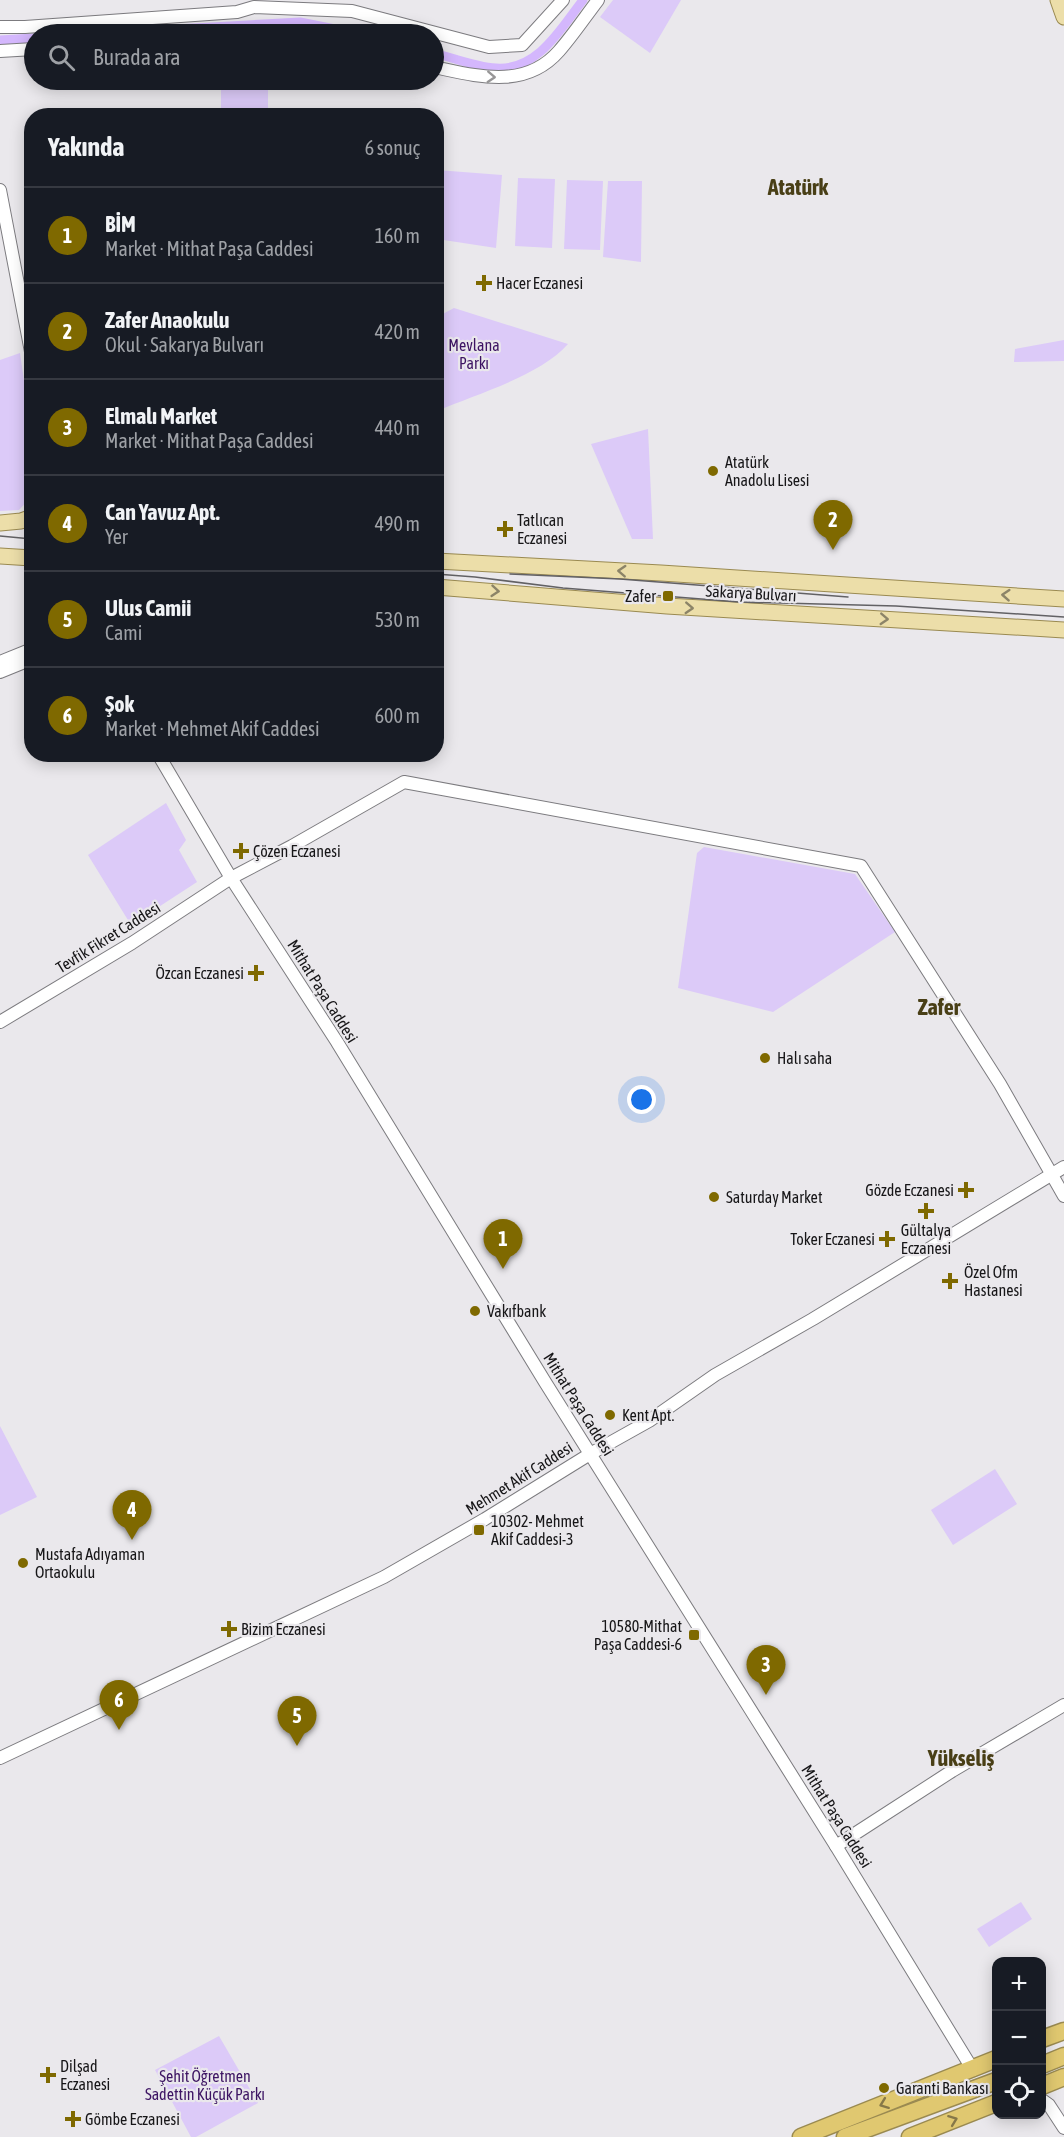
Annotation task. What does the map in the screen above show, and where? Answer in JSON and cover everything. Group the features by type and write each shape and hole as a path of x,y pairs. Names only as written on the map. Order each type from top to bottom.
{"highway":[{"path":"1046,2037 1064,2031"},
{"path":"1046,2063 1064,2056"},
{"path":"801,2137 992,2061"},
{"path":"1046,2084 1064,2077"},
{"path":"845,2137 992,2082"},
{"path":"910,2137 992,2105"}],"main road":[{"path":"1058,0 1064,17"},
{"path":"0,524 24,520"},
{"path":"0,524 24,527"},
{"path":"0,556 24,558"},
{"name":"Sakarya Bulvarı","path":"444,561 1064,599"},
{"name":"Sakarya Bulvarı","path":"444,588 667,606 1064,630"}],"street":[{"path":"444,35 489,47 522,45 563,0"},
{"path":"444,69 477,76 501,77 518,76 534,70 557,53 598,0"},
{"path":"67,24 237,12 254,7 352,11 401,24"},
{"path":"0,27 24,27"},
{"path":"1,52 24,50"},
{"path":"0,190 24,315"},
{"path":"0,662 24,652"},
{"path":"0,672 24,662"},
{"name":"Mithat Paşa Caddesi","path":"163,762 231,878 337,1042 973,2070"},
{"name":"Tevfik Fikret Caddesi","path":"0,1022 132,943 231,878 404,782 861,866 1000,1084 1064,1196"},
{"name":"Mehmet Akif Caddesi","path":"0,1758 384,1577 486,1519 649,1420 715,1375 813,1319 1064,1167"},
{"path":"836,1846 952,1771 1064,1705"},
{"path":"1046,2103 1064,2128"}],"green space":[{"path":"613,0 681,0 650,53 600,17"},
{"path":"221,90 268,90 268,108 221,108"},
{"path":"444,171 502,175 496,248 444,240"},
{"path":"518,178 555,179 552,248 515,246"},
{"path":"567,180 603,181 600,250 564,249"},
{"path":"608,181 642,181 641,262 603,257"},
{"name":"Mevlana Parkı","path":"454,308 568,344 541,366 525,375 444,408 444,313"},
{"path":"1064,340 1064,361 1014,362 1015,349"},
{"path":"20,353 24,381 24,505 19,510 0,511 0,360"},
{"path":"648,429 653,539 632,539 591,444"},
{"path":"166,803 186,840 179,850 197,882 131,925 88,855"},
{"path":"704,847 855,874 895,932 773,1012 678,988 697,853"},
{"path":"0,1426 37,1497 0,1515"},
{"path":"995,1469 1017,1504 953,1545 931,1510"},
{"path":"1021,1902 1032,1919 989,1947 977,1929"},
{"name":"Şehit Öğretmen Sadettin Küçük Parkı","path":"219,2036 258,2103 196,2137 191,2137 155,2070"}],"waterway":[{"path":"444,56 496,68 524,63 547,46 583,0"},
{"path":"265,24 300,22 310,24"},
{"path":"0,40 24,39"}],"tram line":[{"path":"0,536 24,538"},
{"path":"510,574 620,579 848,597"},
{"path":"444,575 563,588 739,602 896,606 1064,617"}],"place":[{"name":"Hacer Eczanesi","path":"484,283"},
{"name":"Atatürk Anadolu Lisesi","path":"713,471"},
{"name":"Tatlıcan Eczanesi","path":"505,529"},
{"name":"Zafer Anaokulu","path":"833,550"},
{"name":"Zafer","path":"668,596"},
{"name":"Çözen Eczanesi","path":"241,851"},
{"name":"Özcan Eczanesi","path":"256,973"},
{"name":"Halı saha","path":"765,1058"},
{"name":"Gözde Eczanesi","path":"966,1190"},
{"name":"Saturday Market","path":"714,1197"},
{"name":"Gültalya Eczanesi","path":"926,1211"},
{"name":"Toker Eczanesi","path":"887,1239"},
{"name":"BİM","path":"503,1269"},
{"name":"Özel Ofm Hastanesi","path":"950,1281"},
{"name":"Vakıfbank","path":"475,1311"},
{"name":"Kent Apt.","path":"610,1415"},
{"name":"10302- Mehmet Akif Caddesi-3","path":"479,1530"},
{"name":"Can Yavuz Apt.","path":"132,1540"},
{"name":"Mustafa Adıyaman Ortaokulu","path":"23,1563"},
{"name":"Bizim Eczanesi","path":"229,1629"},
{"name":"10580-Mithat Paşa Caddesi-6","path":"694,1635"},
{"name":"Elmalı Market","path":"766,1695"},
{"name":"Şok","path":"119,1730"},
{"name":"Ulus Camii","path":"297,1746"},
{"name":"Dilşad Eczanesi","path":"48,2075"},
{"name":"Garanti Bankası","path":"884,2088"},
{"name":"Gömbe Eczanesi","path":"73,2119"}],"district":[{"name":"Atatürk","path":"798,187"},
{"name":"Zafer","path":"939,1007"},
{"name":"Yükseliş","path":"961,1758"}]}
